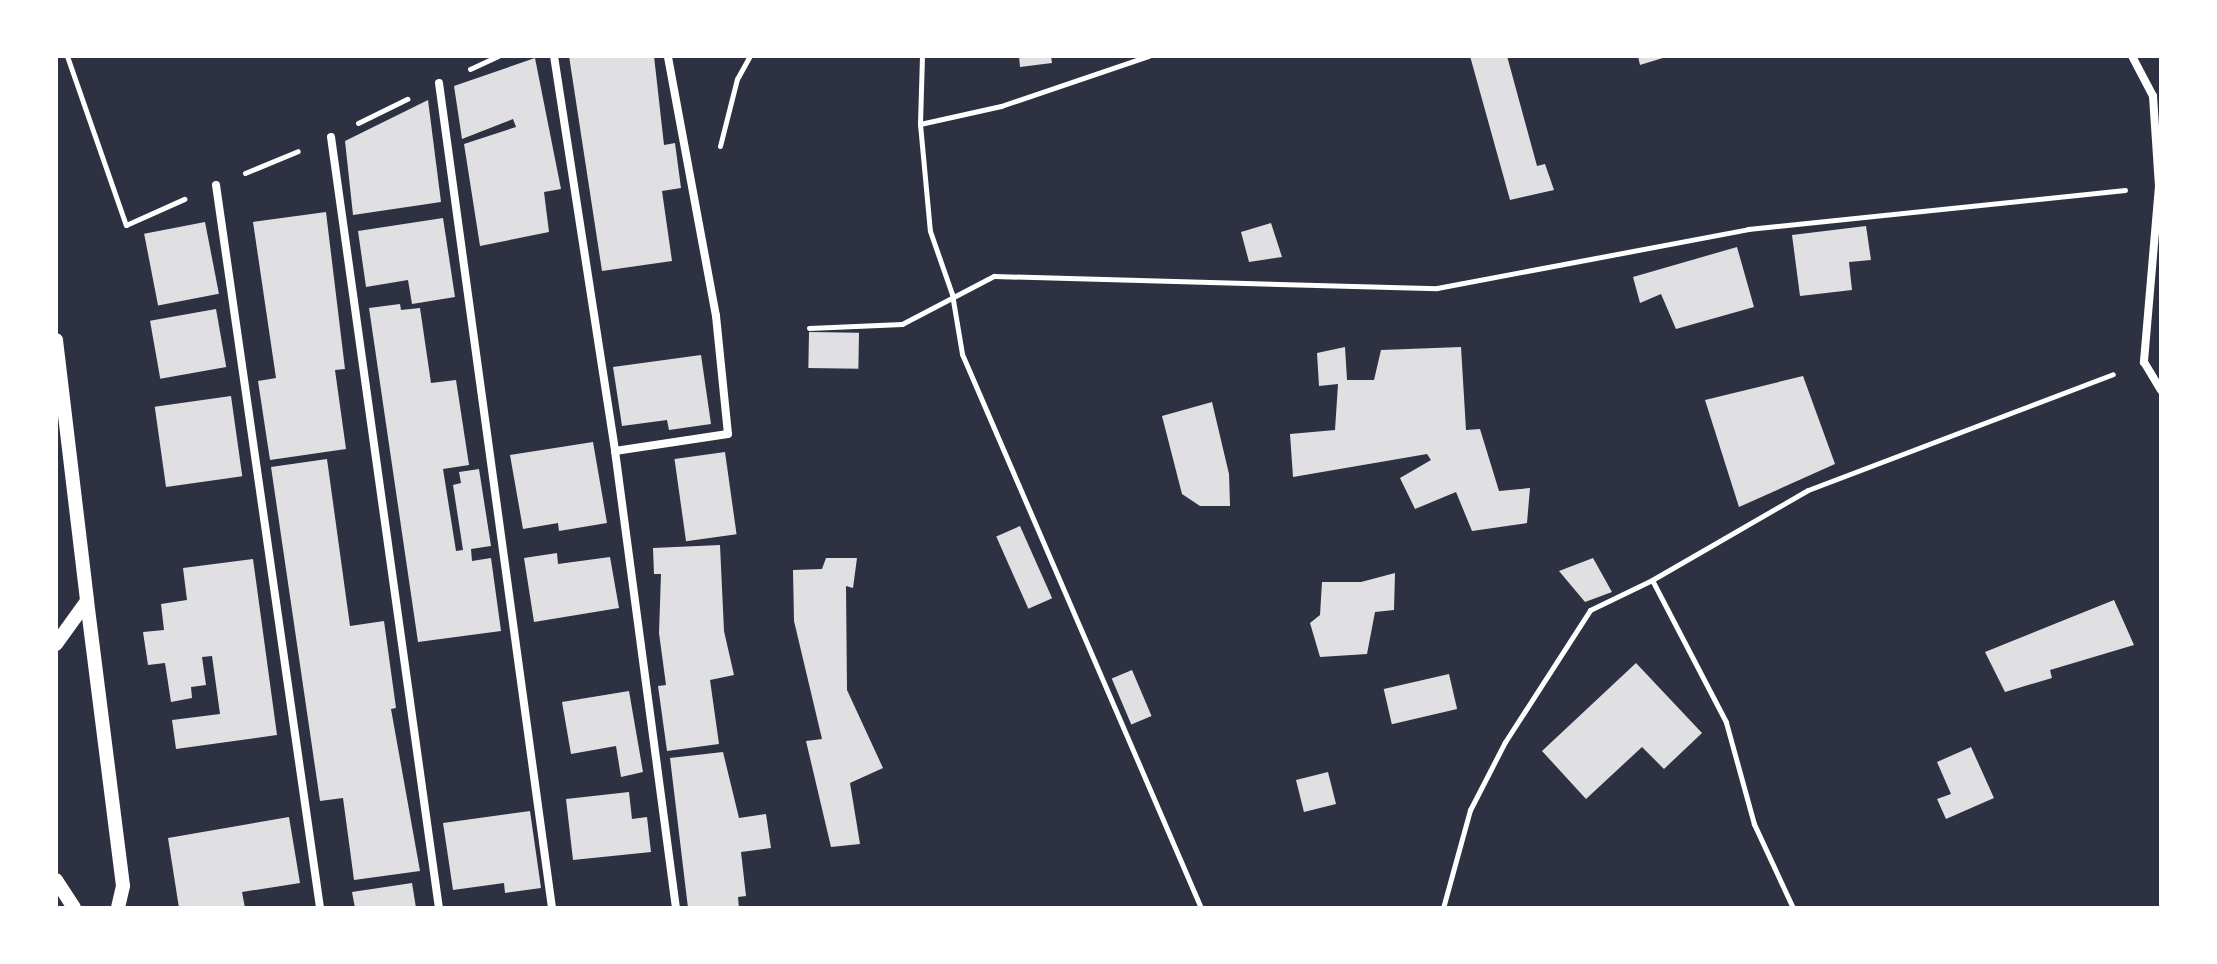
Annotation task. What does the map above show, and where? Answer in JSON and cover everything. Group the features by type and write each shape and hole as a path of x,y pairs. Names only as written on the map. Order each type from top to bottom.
{"street":[{"path":"554,56 615,451 676,908"},
{"path":"615,451 728,434 716,316 668,56"},
{"path":"2132,56 2153,96 2159,186 2144,362 2161,390"},
{"path":"439,83 552,908"},
{"path":"331,137 439,908"},
{"path":"216,185 320,908"},
{"path":"56,340 123,886 118,908"},
{"path":"56,644 87,601"},
{"path":"56,880 74,908"}],"path":[{"path":"67,56 126,225"},
{"path":"922,56 920,124 930,231 952,294 962,354 1201,908"},
{"path":"920,124 1001,106 1149,56"},
{"path":"809,328 902,324 952,294 994,276 1437,288 1748,229 2159,186"},
{"path":"1443,908 1470,810 1513,729 1590,610 1652,580 1808,490 2144,362"},
{"path":"1652,580 1726,722 1754,824 1793,908"}],"building":[{"path":"569,56 654,56 664,145 675,143 681,188 662,191 672,261 602,271"},
{"path":"1019,56 1051,56 1052,63 1020,67"},
{"path":"1470,56 1507,56 1537,166 1545,164 1554,190 1510,200"},
{"path":"1638,56 1666,56 1666,57 1640,65"},
{"path":"535,58 561,189 544,192 549,232 480,246 464,144 516,127 513,119 462,139 454,86"},
{"path":"428,100 441,202 353,215 345,141"},
{"path":"326,212 345,369 335,370 346,449 270,460 258,381 276,378 253,222"},
{"path":"443,218 455,297 412,304 408,280 366,287 358,231"},
{"path":"205,222 219,294 158,305 144,234"},
{"path":"1271,223 1282,257 1249,262 1241,232"},
{"path":"1866,226 1871,260 1849,262 1852,290 1800,296 1792,235"},
{"path":"1737,247 1754,307 1676,329 1661,294 1640,303 1633,277"},
{"path":"400,304 401,310 420,308 431,383 456,380 469,465 443,469 456,551 463,550 453,485 461,483 459,472 479,469 491,546 471,549 472,561 491,558 501,631 418,642 369,308"},
{"path":"216,309 226,367 160,379 150,321"},
{"path":"809,332 859,333 858,369 808,368"},
{"path":"1345,347 1347,380 1374,380 1381,350 1461,347 1466,430 1480,429 1499,491 1530,488 1527,523 1472,531 1456,492 1415,509 1400,478 1431,460 1427,454 1293,477 1290,434 1335,430 1338,384 1319,386 1317,353"},
{"path":"701,355 711,424 669,430 667,420 622,426 613,367"},
{"path":"1803,376 1835,464 1739,507 1705,400"},
{"path":"231,396 242,476 166,487 155,407"},
{"path":"1212,402 1229,474 1230,506 1200,506 1182,494 1162,416"},
{"path":"593,442 607,523 559,531 558,523 523,529 510,455"},
{"path":"725,452 737,534 686,541 674,459"},
{"path":"327,459 350,626 384,621 396,708 391,709 420,871 354,880 343,798 320,801 271,467"},
{"path":"1020,526 1052,598 1028,609 996,537"},
{"path":"720,545 724,631 734,675 710,680 719,744 667,751 658,686 666,685 659,633 661,574 654,574 653,548"},
{"path":"557,553 558,564 610,557 619,608 534,622 524,558"},
{"path":"826,558 857,558 853,588 846,586 847,690 883,768 850,783 860,844 831,847 806,741 822,739 794,621 793,570 822,569"},
{"path":"1593,558 1612,592 1585,602 1559,571"},
{"path":"253,559 277,735 176,749 172,720 220,714 212,656 202,657 206,685 191,687 192,698 171,702 165,663 148,665 143,632 164,630 161,604 187,600 183,568"},
{"path":"1395,573 1394,610 1375,612 1367,654 1320,657 1310,623 1320,615 1322,582 1361,582"},
{"path":"2114,600 2134,645 2050,670 2052,678 2005,692 1985,652"},
{"path":"1636,663 1702,733 1664,769 1642,747 1586,799 1542,751"},
{"path":"1132,670 1152,716 1131,725 1112,679"},
{"path":"1449,674 1457,709 1392,724 1384,689"},
{"path":"629,691 643,772 621,777 616,746 571,754 562,702"},
{"path":"1971,747 1994,798 1946,819 1937,799 1951,794 1937,762"},
{"path":"723,752 739,818 766,814 771,848 741,852 746,896 738,897 739,908 688,908 670,758"},
{"path":"1328,772 1336,804 1304,812 1296,780"},
{"path":"629,792 632,819 647,817 651,852 573,860 566,799"},
{"path":"530,811 541,888 505,893 504,883 453,890 443,823"},
{"path":"289,817 300,883 242,892 245,908 179,908 168,838"},
{"path":"412,883 416,908 355,908 352,892"}]}
